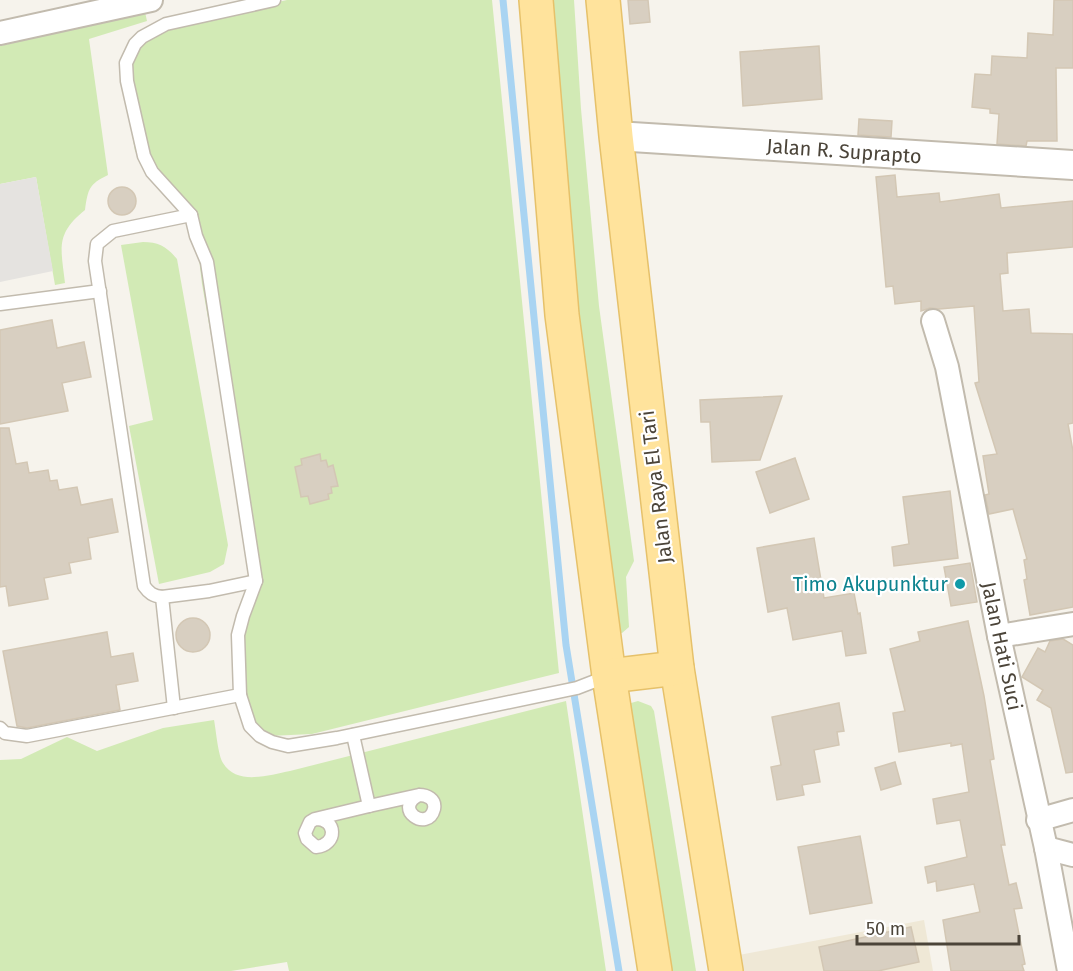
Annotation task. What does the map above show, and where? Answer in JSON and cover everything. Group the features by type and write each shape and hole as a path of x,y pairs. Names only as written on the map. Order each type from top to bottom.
{"main road":[{"path":"536,0 562,315 609,676 655,971"},
{"name":"Jalan Raya El Tari","path":"603,0 616,136 677,668 726,971"},
{"path":"609,676 677,668"}],"street":[{"path":"0,33 151,0"},
{"name":"Jalan R. Suprapto","path":"616,136 1073,165"},
{"name":"Jalan Hati Suci","path":"933,321 947,367 999,636 1046,848 1069,971"},
{"path":"999,636 1073,624"},
{"path":"1038,820 1073,810"},
{"path":"1046,848 1073,855"}],"lane":[{"path":"274,0 166,24 142,37 135,44 126,63 127,81 144,156 152,172 191,215 196,236 207,262 256,581 238,635 240,695 250,726 260,736 288,746 353,735 577,688 609,676"},
{"path":"191,215 113,231 97,244 95,261 144,586 148,592 162,597 209,591 256,581"},
{"path":"0,304 100,291"},
{"path":"162,597 174,708"},
{"path":"0,728 5,733 27,736 240,695"},
{"path":"353,735 369,806"},
{"path":"315,819 419,795"}],"shaded area":[{"path":"36,177 53,271 0,282 0,184"},
{"path":"924,920 933,971 741,971 739,955"}],"green space":[{"path":"287,0 492,0 559,673 312,734 269,736 250,720 233,666 256,594 202,284 197,242 181,207 135,151 122,76 136,42 154,30"},
{"path":"541,0 574,0 581,109 599,306 634,561 626,577 629,627 622,633 613,631"},
{"path":"145,12 147,21 89,39 108,175 90,188 85,210 64,234 62,251 65,283 55,285 36,177 0,184 0,46"},
{"path":"143,242 162,246 177,259 228,545 224,564 210,572 159,584 129,426 153,420 121,245"},
{"path":"566,701 606,971 289,971 287,962 231,971 0,971 0,760 21,759 67,737 97,751 163,728 214,720 223,763 236,775 254,777 290,771"},
{"path":"638,701 651,706 654,711 696,971 663,971 625,711 631,703"}],"building":[{"path":"628,0 648,0 650,22 630,24"},
{"path":"1054,0 1073,0 1073,68 1056,68 1057,141 1027,141 1026,146 997,144 999,114 990,113 990,109 972,107 975,74 991,75 992,56 1027,58 1028,33 1053,35"},
{"path":"819,46 822,99 743,106 740,52"},
{"path":"859,119 892,121 891,137 858,135"},
{"path":"895,175 897,197 939,193 940,202 999,194 1001,208 1073,201 1073,247 1007,253 1008,273 1000,274 1003,311 1029,309 1031,333 1073,334 1073,423 1068,424 1073,451 1073,607 1030,615 1024,580 1027,579 1024,560 1027,559 1013,509 989,514 985,495 989,494 983,456 997,454 975,383 979,382 974,306 930,308 921,311 921,301 895,304 893,286 886,287 876,177"},
{"path":"122,187 132,191 136,201 132,211 122,215 112,211 108,201 112,191"},
{"path":"52,320 57,348 84,342 91,377 62,383 68,411 0,424 0,330"},
{"path":"782,396 760,460 712,462 710,422 701,422 700,400"},
{"path":"0,428 9,428 16,464 27,462 29,473 48,470 50,481 57,480 59,490 77,487 81,505 112,499 118,532 88,538 91,559 69,563 71,573 44,578 48,599 9,606 6,586 0,587"},
{"path":"320,454 321,461 326,460 328,467 333,465 338,486 331,487 332,493 328,494 329,499 310,504 308,496 301,497 295,467 302,465 301,459"},
{"path":"795,458 809,499 770,513 756,472"},
{"path":"950,491 958,558 894,566 892,547 909,544 903,497"},
{"path":"814,538 824,598 854,593 858,614 860,613 866,653 846,656 842,631 793,640 787,608 768,612 757,548"},
{"name":"Timo Akupunktur","path":"970,563 977,602 951,606 944,567"},
{"path":"193,618 205,623 210,635 205,647 193,652 181,647 176,635 181,623"},
{"path":"968,621 984,696 994,759 990,760 1005,845 1001,845 1009,885 1016,883 1022,908 1014,909 1025,964 1022,965 1024,971 951,971 943,920 980,912 974,884 937,891 936,881 928,883 925,867 967,857 960,820 937,824 933,799 969,792 962,744 951,746 951,743 899,752 893,713 905,711 890,649 920,641 918,632"},
{"path":"107,632 111,657 133,653 138,681 116,685 120,710 27,728 17,726 3,651"},
{"path":"1063,639 1073,645 1073,772 1066,773 1051,708 1037,700 1043,690 1022,677 1038,648 1045,652 1050,641"},
{"path":"839,703 844,731 837,732 839,745 814,750 820,782 802,785 804,795 777,800 771,767 781,765 772,717"},
{"path":"895,762 901,784 881,790 875,768"},
{"path":"860,836 872,903 810,914 798,847"},
{"path":"911,927 919,962 878,971 824,971 819,947"}],"waterway":[{"path":"503,0 566,645 619,971"}],"place":[{"name":"Timo Akupunktur","path":"960,584"}]}
